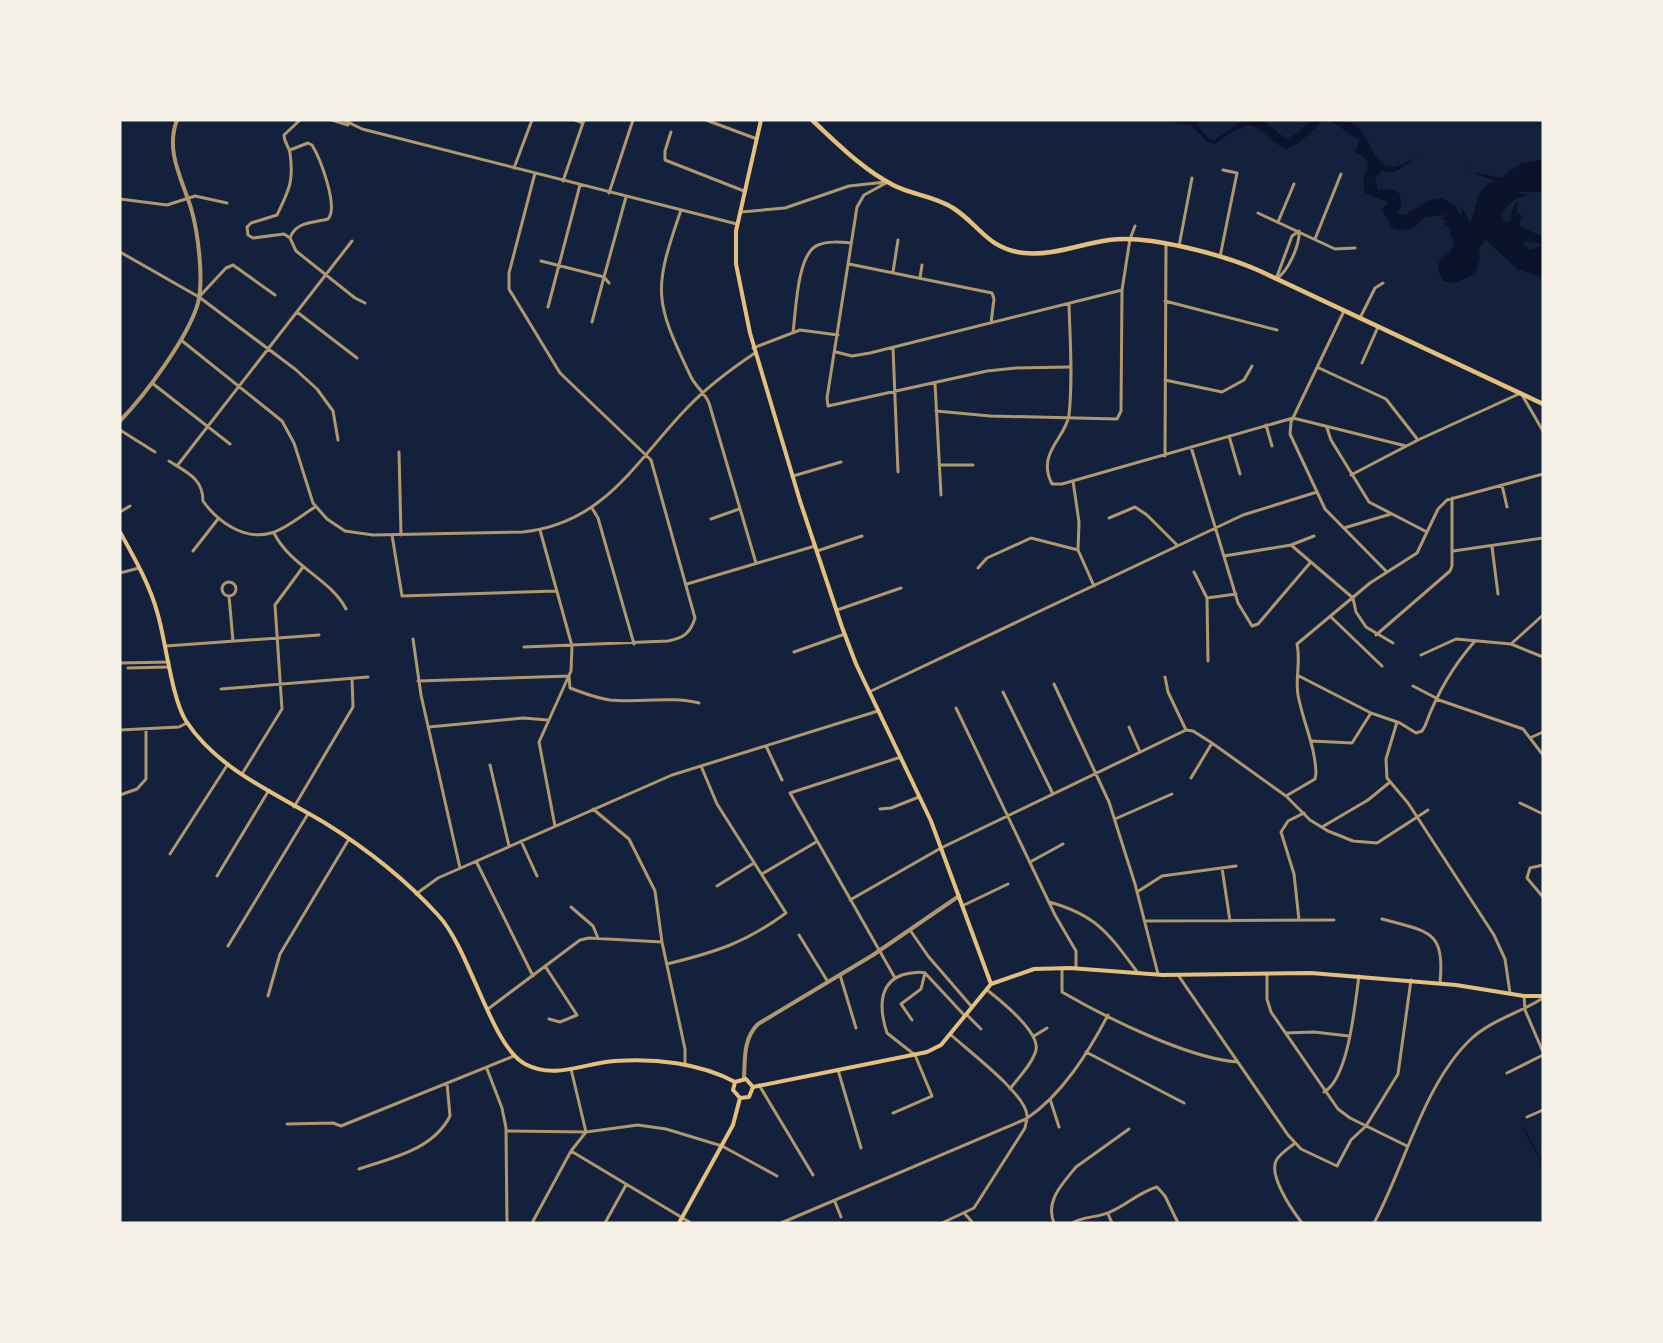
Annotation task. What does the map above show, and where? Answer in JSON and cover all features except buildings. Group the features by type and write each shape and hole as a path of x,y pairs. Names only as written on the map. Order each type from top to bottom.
{"main road":[{"path":"761,120 737,224 736,264 753,348 845,634 869,692 921,796 991,984"},
{"path":"812,120 867,169 888,182 953,208 988,240 1012,251 1040,254 1110,240 1130,239 1220,256 1276,279 1543,404"},
{"path":"120,532 140,567 153,598 180,708 187,723 228,764 384,863 416,894 450,931 488,1010 514,1056 528,1066 544,1071 571,1069 614,1061 685,1065 716,1073 735,1082 744,1078 749,1080 753,1087 751,1095 740,1098"},
{"path":"753,1087 915,1055 941,1045 991,984 1034,969 1076,968 1178,975 1267,973 1359,976 1440,983 1543,997"},
{"path":"679,1223 738,1113 740,1098 733,1090 735,1082"}],"street":[{"path":"120,421 152,383 180,339 196,309 199,297 196,236 174,157 173,132 177,120"},
{"path":"300,120 284,135 290,150 292,183 277,215 251,223 247,227 248,235 253,238 284,234 290,238 296,251 355,298 365,303"},
{"path":"332,120 609,193 737,224"},
{"path":"344,120 355,127"},
{"path":"514,168 532,120"},
{"path":"563,181 583,121 575,120"},
{"path":"609,193 633,120"},
{"path":"706,120 757,139"},
{"path":"671,132 664,151 665,160 744,191"},
{"path":"290,150 308,143 312,145 327,182 332,211 328,219 299,226 290,238"},
{"path":"1220,256 1237,173 1223,170"},
{"path":"524,647 634,644 681,639 691,630 695,618 651,460 572,386 549,356 513,298 507,282 535,173"},
{"path":"1315,239 1341,174"},
{"path":"1179,248 1192,178"},
{"path":"739,212 785,208 849,186 888,182"},
{"path":"888,182 860,199 851,243 836,352 826,398 828,406 1004,369 1069,367"},
{"path":"1278,222 1294,184"},
{"path":"548,307 580,185"},
{"path":"120,198 167,205 187,198 205,197 227,203"},
{"path":"592,322 626,197"},
{"path":"681,210 662,269 662,313 689,373 709,403 756,563"},
{"path":"1258,213 1335,249 1355,248"},
{"path":"936,411 1117,419 1121,411 1122,290 1130,239 1135,226"},
{"path":"1276,279 1292,236 1299,231"},
{"path":"1276,279 1284,274 1300,238 1299,231"},
{"path":"893,273 898,240"},
{"path":"177,466 352,241"},
{"path":"793,333 803,259 815,246 851,243"},
{"path":"1165,456 1166,244"},
{"path":"120,252 199,297 295,369 322,395 335,414 338,440"},
{"path":"541,261 604,277 609,283"},
{"path":"849,264 992,292 994,299 991,323"},
{"path":"199,297 226,268 233,265 275,295"},
{"path":"920,278 922,266"},
{"path":"1360,318 1375,288 1383,283"},
{"path":"836,352 852,356 893,348 1122,290"},
{"path":"1165,301 1277,330"},
{"path":"1069,304 1069,418 1049,454 1049,478 1052,484 1073,481 1165,456 1293,418 1406,446"},
{"path":"1344,311 1293,418 1290,430 1293,443 1325,509 1386,571"},
{"path":"297,312 357,358"},
{"path":"1362,363 1378,327"},
{"path":"753,348 805,330 838,335"},
{"path":"180,339 273,412 287,428 315,507 332,524 347,532 392,535 540,530 572,520 592,508 702,393 755,354"},
{"path":"893,348 898,472"},
{"path":"1164,380 1222,392 1244,380 1252,366"},
{"path":"1318,368 1386,399 1418,440"},
{"path":"934,382 941,495"},
{"path":"152,383 230,444"},
{"path":"1351,475 1418,440 1521,393 1543,431"},
{"path":"1266,425 1272,446"},
{"path":"1326,427 1351,475 1369,502 1427,532"},
{"path":"120,430 155,452"},
{"path":"1229,436 1240,474"},
{"path":"1191,447 1236,594 1246,621 1251,626 1258,624 1310,563"},
{"path":"399,452 401,535"},
{"path":"169,461 196,478 203,489 203,501 226,526 246,532 273,532 315,507"},
{"path":"793,476 842,462"},
{"path":"939,465 974,465"},
{"path":"1286,796 1315,778 1316,773 1312,741 1298,694 1301,658 1297,644 1386,571 1417,553 1442,504 1452,498 1543,474"},
{"path":"1073,481 1079,522 1078,550 1094,586"},
{"path":"1502,485 1507,507"},
{"path":"869,692 1243,515 1317,492"},
{"path":"1376,635 1450,571 1453,551 1452,498"},
{"path":"120,512 130,506"},
{"path":"1109,518 1135,507 1147,515 1177,546"},
{"path":"592,508 598,518 634,644"},
{"path":"711,519 740,509"},
{"path":"1344,528 1392,514"},
{"path":"193,551 218,519"},
{"path":"540,530 572,646 570,688 592,697 611,700 677,700 699,703"},
{"path":"273,532 279,543 303,567 335,593 346,609"},
{"path":"392,535 402,596 556,591"},
{"path":"687,584 756,563 862,536"},
{"path":"1224,556 1291,545 1314,536"},
{"path":"978,568 987,558 1031,538 1078,550"},
{"path":"1453,551 1543,538"},
{"path":"1291,545 1353,598 1356,612 1366,627 1393,643"},
{"path":"1492,547 1498,594"},
{"path":"120,573 140,567"},
{"path":"242,774 282,709 276,603 303,567"},
{"path":"1194,572 1207,598 1208,661"},
{"path":"227,582 232,582 236,587 235,593 230,596 222,591 222,586 227,582"},
{"path":"837,610 901,588"},
{"path":"1207,598 1236,594"},
{"path":"230,596 233,641"},
{"path":"1511,644 1543,615"},
{"path":"1331,617 1382,666"},
{"path":"794,652 845,634"},
{"path":"166,646 319,635"},
{"path":"413,639 418,681 460,868"},
{"path":"1421,655 1456,639 1511,644 1543,657"},
{"path":"1299,676 1416,733 1422,731 1436,698 1455,664 1475,641"},
{"path":"120,663 170,665"},
{"path":"128,668 170,665"},
{"path":"418,681 569,675"},
{"path":"555,826 539,742 569,675"},
{"path":"221,689 368,677"},
{"path":"1165,677 1168,692 1186,730"},
{"path":"294,807 353,707 352,679"},
{"path":"1054,684 1114,819 1137,892 1158,974"},
{"path":"1413,686 1436,698 1515,726 1532,737 1543,754"},
{"path":"1003,692 1053,794"},
{"path":"956,708 1049,902 1076,951 1076,968"},
{"path":"416,894 429,883 460,868 635,790 701,766 879,711"},
{"path":"1312,741 1352,743 1371,713"},
{"path":"429,727 524,718 548,720"},
{"path":"1397,722 1386,759 1388,778 1417,816 1494,935 1505,959 1510,993"},
{"path":"120,730 179,727 187,723"},
{"path":"1129,727 1140,752"},
{"path":"120,795 133,791 146,779 146,729"},
{"path":"850,900 941,848 1186,730 1193,731 1212,743 1286,796 1322,827 1353,841 1377,843 1428,810"},
{"path":"1532,737 1543,732"},
{"path":"1191,777 1212,743"},
{"path":"766,746 782,780"},
{"path":"895,978 816,843 790,793 901,757"},
{"path":"170,855 228,764"},
{"path":"490,765 509,846"},
{"path":"667,964 728,947 759,933 786,913 717,804 701,766"},
{"path":"1322,827 1368,800 1390,782"},
{"path":"217,876 269,790"},
{"path":"1114,819 1172,794"},
{"path":"880,809 891,808 921,796"},
{"path":"1521,803 1543,814"},
{"path":"593,809 629,839 641,858 655,891 662,942 685,1048 685,1065"},
{"path":"1299,920 1294,874 1281,832 1288,821 1304,813"},
{"path":"228,946 308,814"},
{"path":"268,996 280,954 349,839"},
{"path":"521,841 537,876"},
{"path":"762,874 816,843"},
{"path":"1030,862 1063,844"},
{"path":"476,861 533,976"},
{"path":"717,886 754,862"},
{"path":"1543,865 1530,868 1527,878 1543,897"},
{"path":"1137,892 1162,876 1236,866"},
{"path":"1222,868 1230,921"},
{"path":"962,906 1008,884"},
{"path":"744,1078 745,1051 750,1033 758,1024 878,952 958,896"},
{"path":"1049,902 1076,909 1092,919 1138,973"},
{"path":"571,907 593,926 598,938"},
{"path":"1382,919 1422,931 1432,937 1442,956 1440,983"},
{"path":"1145,921 1334,920"},
{"path":"910,930 928,957 972,1007"},
{"path":"799,934 828,982"},
{"path":"488,1010 580,940 598,938 662,942"},
{"path":"545,966 578,1015 560,1022 549,1019"},
{"path":"1062,968 1062,992 1176,1047 1217,1061 1238,1062"},
{"path":"893,1113 932,1096 915,1055 887,1033 884,1022 884,989 895,978 909,973 926,973 981,1029"},
{"path":"912,1020 901,1004 921,988 926,973"},
{"path":"1267,973 1267,999 1271,1012 1324,1092 1338,1109 1407,1146"},
{"path":"840,975 856,1028"},
{"path":"1178,975 1295,1143 1300,1149 1337,1166 1351,1140 1366,1125 1398,1074 1411,980"},
{"path":"1324,1092 1329,1089 1339,1072 1349,1036 1359,976"},
{"path":"986,989 1010,1009 1034,1036 1036,1050 1010,1089"},
{"path":"1507,1072 1543,1053 1525,1010 1524,996"},
{"path":"1374,1223 1388,1195 1407,1146 1457,1054 1472,1038 1503,1019 1525,1010 1543,997"},
{"path":"781,1223 1026,1119 1050,1099 1086,1052 1108,1015"},
{"path":"1034,1036 1047,1028"},
{"path":"1286,1033 1314,1032 1349,1036"},
{"path":"942,1223 974,1208 1025,1128 1027,1114 1021,1101 1010,1089 950,1034"},
{"path":"1086,1052 1184,1103"},
{"path":"287,1124 333,1123 341,1126 514,1056"},
{"path":"487,1068 502,1108 506,1131 507,1223"},
{"path":"571,1069 586,1131"},
{"path":"838,1070 861,1148"},
{"path":"359,1169 413,1150 437,1133 450,1113 447,1083"},
{"path":"759,1085 813,1175"},
{"path":"1050,1099 1059,1127"},
{"path":"1527,1117 1543,1110"},
{"path":"506,1131 586,1131 638,1125 666,1129 722,1146 777,1176"},
{"path":"1054,1223 1050,1212 1051,1204 1076,1167 1129,1130"},
{"path":"532,1223 571,1151 586,1131"},
{"path":"1295,1143 1276,1160 1274,1171 1278,1184 1302,1223"},
{"path":"571,1151 683,1216 691,1223"},
{"path":"605,1223 627,1185"},
{"path":"1072,1223 1084,1217 1108,1213 1145,1190 1157,1187 1166,1197 1178,1223"},
{"path":"834,1201 841,1217"},
{"path":"1108,1213 1112,1223"},
{"path":"965,1214 973,1223"}],"water":[{"path":"1164,120 1198,120 1203,132 1214,140 1243,120 1262,120 1288,140 1311,120 1324,120 1299,143 1287,149 1250,125 1232,132 1215,144 1207,142 1191,125"},
{"path":"1329,120 1343,121 1360,128 1376,156 1384,165 1395,167 1419,157 1395,172 1382,171 1375,177 1378,190 1392,189 1400,194 1401,206 1406,198 1397,213 1400,215 1405,215 1427,201 1443,198 1455,206 1461,215 1461,205 1470,222 1483,188 1496,180 1482,177 1474,172 1501,178 1521,163 1543,160 1543,192 1521,192 1519,194 1531,195 1522,197 1513,201 1506,207 1502,216 1505,222 1510,222 1513,207 1518,199 1517,212 1522,216 1519,226 1543,237 1542,244 1526,241 1522,243 1530,250 1543,245 1543,278 1517,269 1486,240 1479,248 1480,259 1475,274 1455,283 1443,281 1439,273 1439,263 1454,245 1448,226 1444,224 1447,220 1442,219 1446,215 1424,217 1414,227 1406,230 1392,228 1382,210 1388,202 1365,193 1363,178 1368,162 1364,157 1355,153 1359,140"}],"waterway":[{"path":"1523,1127 1543,1165"}]}
